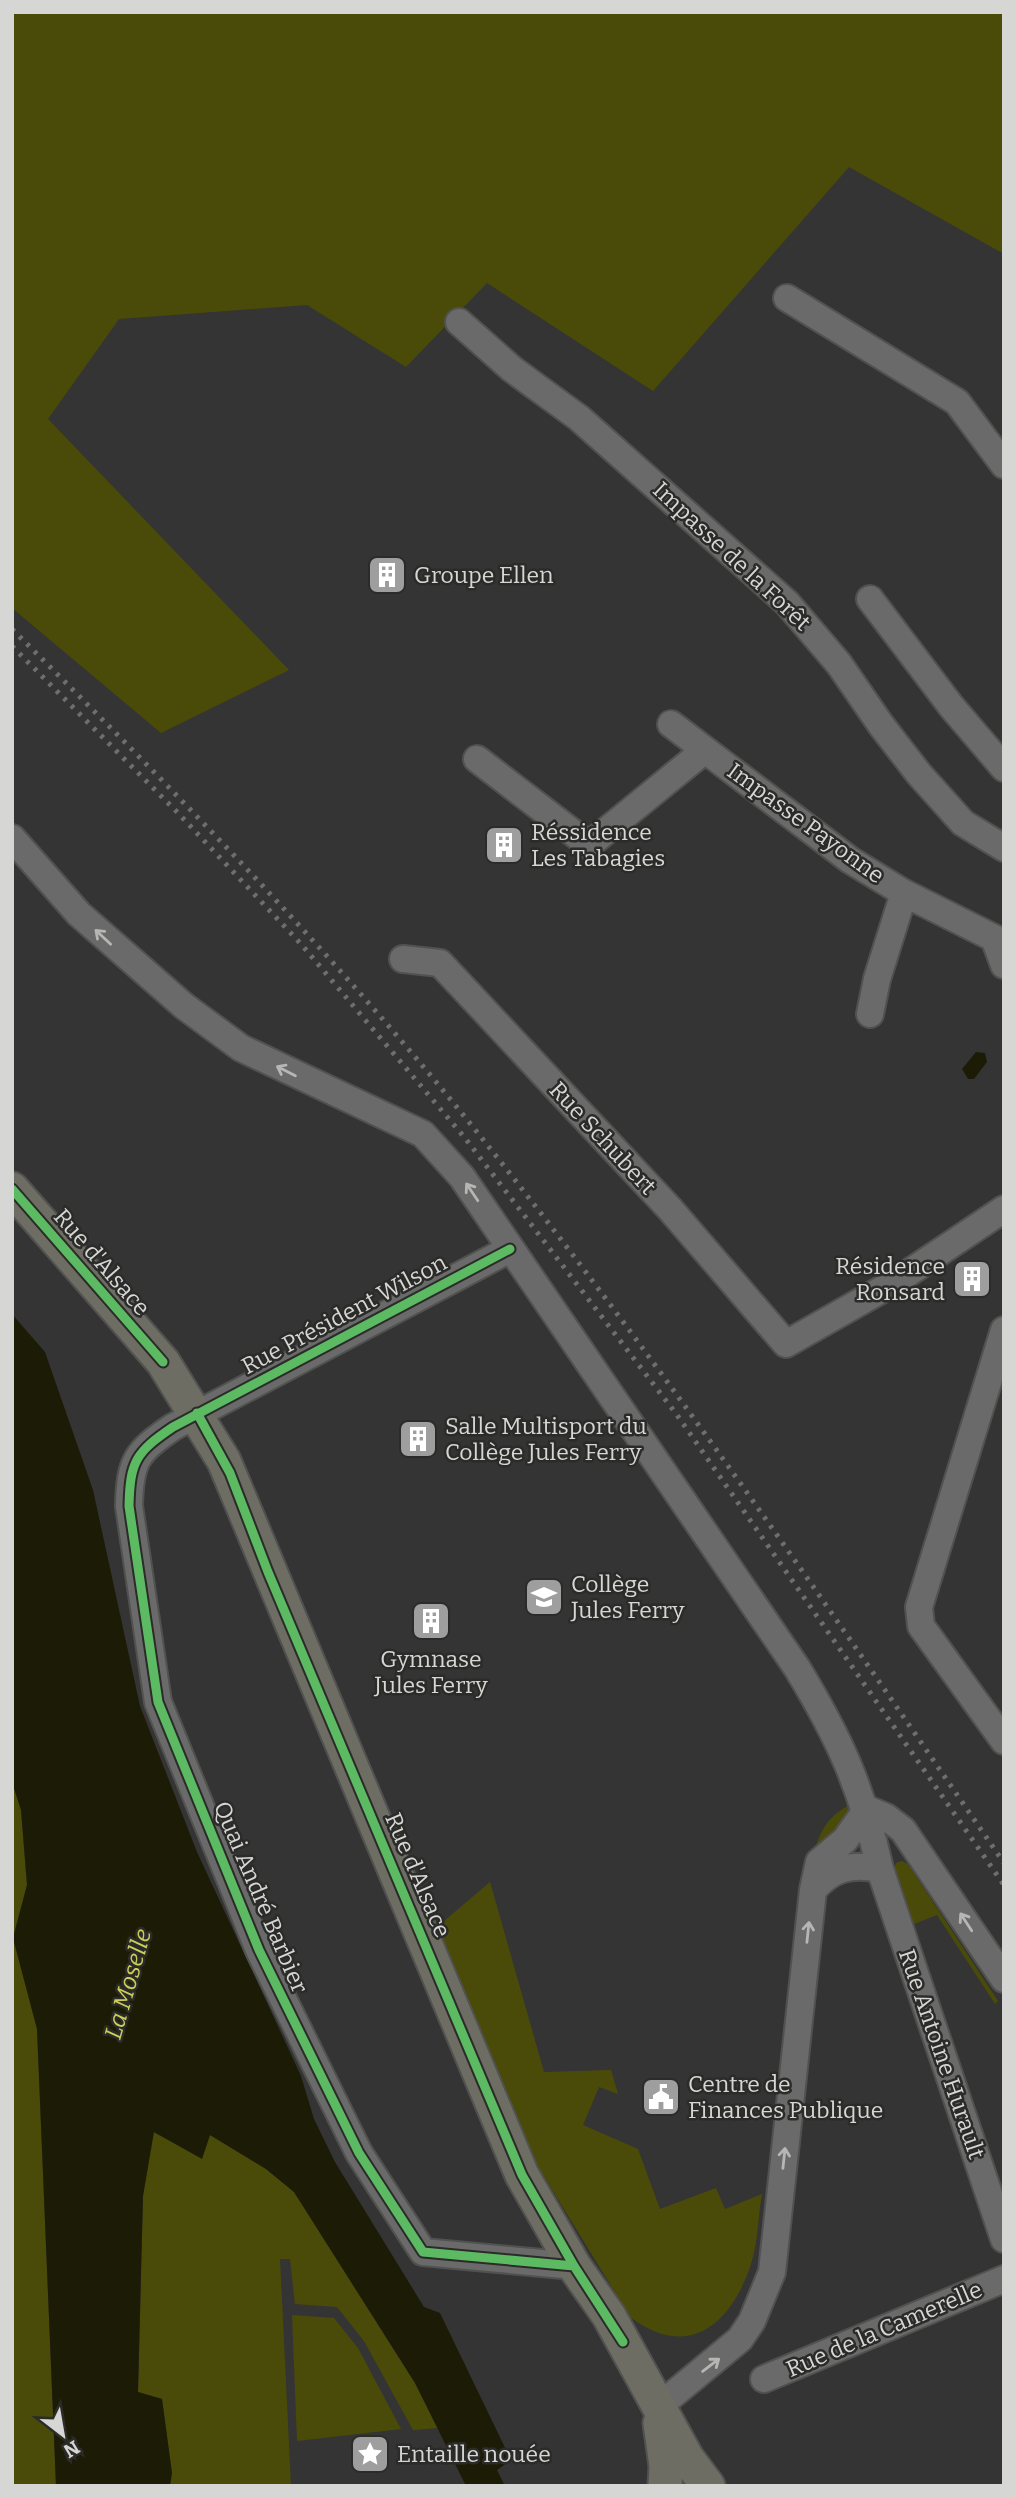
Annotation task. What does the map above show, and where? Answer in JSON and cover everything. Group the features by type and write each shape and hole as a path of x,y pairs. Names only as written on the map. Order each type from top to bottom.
{"main road":[{"name":"Rue d'Alsace","path":"12,1189 163,1362 197,1413 230,1473 268,1572 522,2175 574,2266 623,2342 687,2458 708,2486"},
{"path":"657,2407 666,2466 665,2486"}],"street":[{"path":"787,298 957,402 1004,465"},
{"name":"Impasse de la Forêt","path":"460,322 512,369 589,426 787,603 839,664 881,725 928,784 963,822 1004,848"},
{"path":"870,599 951,706 1004,768"},
{"name":"Impasse Payonne","path":"671,724 850,860 904,893 999,927 1004,965"},
{"name":"Impasse Payonne","path":"477,760 589,845 705,750"},
{"name":"Rue Antoine Hurault","path":"12,838 79,914 126,959 241,1048 423,1134 462,1177 797,1668 831,1724 867,1810 891,1903 1004,2239"},
{"path":"870,1014 877,979 904,893"},
{"name":"Rue Schubert","path":"403,959 440,963 670,1209 786,1344 895,1282 1002,1211"},
{"name":"Rue Président Wilson","path":"197,1413 510,1249"},
{"path":"1004,1330 919,1606 921,1626 1004,1741"},
{"name":"Quai André Barbier","path":"197,1413 144,1446 130,1475 129,1506 158,1702 259,1950 359,2152 424,2252 574,2266"},
{"path":"657,2407 740,2339 752,2321 772,2272 813,1890 819,1862 845,1840 867,1810 886,1817 903,1830 1004,1979"},
{"path":"813,1890 826,1875 837,1869 866,1866 880,1868 892,1851 898,1849 924,1858"},
{"name":"Rue de la Camerelle","path":"764,2379 1004,2279"}],"shaded area":[{"path":"12,12 1004,12 1004,254 849,167 653,391 487,283 406,367 307,305 119,319 48,419 289,670 161,733 12,608"},
{"path":"12,1782 21,1810 27,1885 13,1938 37,2029 56,2486 12,2486"},
{"path":"853,1803 854,1816 839,1836 816,1846 830,1820"},
{"path":"902,1861 908,1864 998,2001 995,2004 937,1915 914,1924 894,1869 896,1863"},
{"path":"490,1882 544,2072 611,2070 618,2094 599,2087 583,2125 638,2149 660,2209 716,2188 725,2209 762,2194 757,2238 742,2286 732,2304 705,2330 688,2336 671,2336 651,2330 630,2317 534,2160 437,1927"},
{"path":"153,2132 202,2158 210,2135 266,2169 294,2192 415,2383 438,2428 413,2430 364,2341 337,2307 295,2304 290,2259 280,2259 291,2486 170,2486 172,2473 162,2399 138,2392 143,2196"},
{"path":"292,2315 334,2318 358,2348 401,2429 297,2441"}],"water":[{"path":"976,1052 985,1053 987,1062 974,1079 968,1079 962,1069"},
{"name":"La Moselle","path":"12,1314 45,1352 93,1490 140,1706 197,1852 301,2076 314,2119 335,2162 424,2307 440,2313 511,2460 497,2470 505,2486 466,2486 415,2383 294,2192 266,2169 210,2135 202,2159 154,2132 143,2196 138,2392 162,2399 172,2473 170,2486 56,2486 37,2029 13,1938 27,1885 21,1810 12,1782"}],"railway":[{"path":"12,629 252,874 367,1001 477,1132 682,1401 1004,1863"},
{"path":"12,646 178,813 301,944 465,1138 677,1415 1004,1885"}],"cycle path":[{"path":"12,1189 163,1362"},
{"path":"510,1249 173,1427 143,1451 138,1459 131,1478 129,1506 158,1702 259,1950 359,2153 423,2252 574,2266"},
{"path":"197,1413 230,1473 268,1572 522,2175 574,2266 623,2342"}],"place":[{"name":"Groupe Ellen","path":"387,575"},
{"name":"Réssidence Les Tabagies","path":"504,845"},
{"name":"Résidence Ronsard","path":"972,1279"},
{"name":"Salle Multisport du Collège Jules Ferry","path":"418,1439"},
{"name":"Collège Jules Ferry","path":"544,1597"},
{"name":"Gymnase Jules Ferry","path":"431,1621"},
{"name":"Centre de Finances Publique","path":"661,2097"},
{"name":"Entaille nouée","path":"370,2454"}]}
